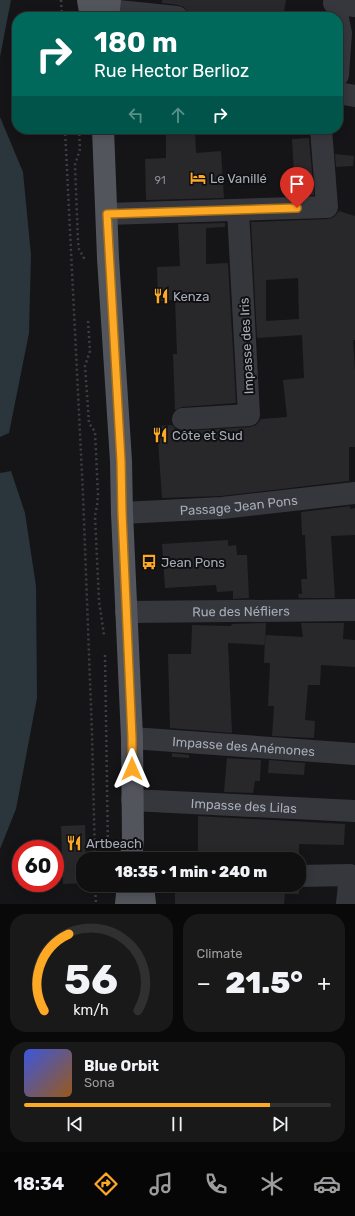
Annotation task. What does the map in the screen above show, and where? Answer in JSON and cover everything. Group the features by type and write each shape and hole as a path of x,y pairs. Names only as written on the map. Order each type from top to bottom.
{"main road":[{"path":"88,0 105,11"},
{"path":"103,134 121,461 132,738 134,852"},
{"path":"126,904 127,892"},
{"path":"144,892 145,904"}],"street":[{"path":"105,11 117,12"},
{"path":"343,94 355,96"},
{"path":"107,214 327,207 321,134"},
{"name":"Impasse des Iris","path":"183,419 249,415 238,210"},
{"name":"Passage Jean Pons","path":"122,513 222,508 355,493"},
{"name":"Rue des Néfliers","path":"126,612 355,610"},
{"name":"Impasse des Anémones","path":"132,738 355,754"},
{"name":"Impasse des Lilas","path":"132,800 355,811"},
{"path":"306,876 350,875 347,904"}],"path":[{"path":"61,0 62,12"},
{"path":"65,134 83,494 95,852"},
{"path":"79,134 80,149 75,165 78,242 85,260"},
{"path":"88,314 90,351 85,366 89,423 95,432 98,495 98,506 95,516 98,601 104,636"},
{"path":"105,651 108,852"},
{"path":"95,892 96,904"}],"shaded area":[{"path":"0,0 11,0 0,57"},
{"path":"0,117 23,172 31,255 29,333 9,433 0,437"},
{"path":"11,471 25,513 36,586 37,698 16,809 0,849 0,473"}],"building":[{"path":"162,0 286,0 284,12 188,12 184,7 162,3"},
{"path":"166,134 195,134 196,153 221,151 224,198 146,200 145,159 166,158"},
{"path":"309,138 314,195 286,196 285,175 294,174 292,139"},
{"path":"335,154 354,156 353,166 336,167"},
{"path":"339,211 355,216 355,340 353,340 355,370 355,447 349,447 349,481 221,496 162,498 157,426 172,425 177,430 184,431 250,427 256,425 261,419 287,417 283,380 304,378 302,335 257,338 251,222 327,219 334,217","holes":["298,278 299,319 266,321 266,280"]},
{"path":"225,223 225,227 206,228 206,264 228,263 236,403 182,407 175,410 173,354 177,354 175,300 158,301 157,267 180,266 178,224"},
{"path":"350,506 350,509 355,508 355,535 331,536 335,598 299,598 298,594 302,594 301,579 307,579 305,535 302,535 301,512"},
{"path":"228,540 228,546 236,545 237,555 247,555 249,598 233,599 233,591 217,592 216,585 165,588 162,544"},
{"path":"266,623 265,645 228,643 232,733 170,728 168,654 191,654 192,625 231,626 232,624"},
{"path":"301,623 344,623 343,639 355,640 355,667 321,665 320,685 308,685 305,720 315,721 314,738 272,736 274,706 268,706 270,663 264,663 265,635 303,637"},
{"path":"172,753 189,755 189,758 172,757"},
{"path":"227,758 261,760 260,781 255,781 253,793 224,792"},
{"path":"269,760 305,763 304,775 268,773"},
{"path":"198,816 345,824 344,845 299,844 299,852 198,852"},
{"name":"Artbeach","path":"85,825 86,852 76,852 76,883 64,884 64,840 61,840 61,826"},
{"path":"175,892 299,892 299,894 285,894 284,904 175,904"}],"place":[{"name":"Le Vanillé","path":"198,178"},
{"name":"Kenza","path":"161,296"},
{"name":"Côte et Sud","path":"160,435"},
{"name":"Jean Pons","path":"149,562"},
{"name":"Artbeach","path":"74,843"}],"route":[{"path":"132,769 121,461 108,258 107,214 297,208"}]}
